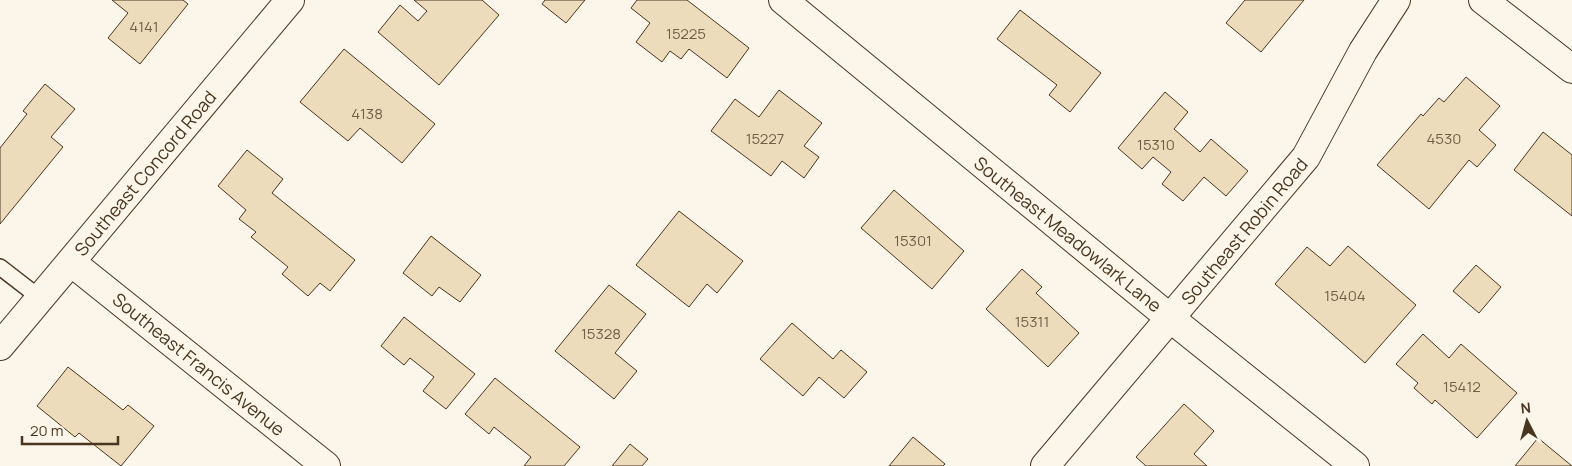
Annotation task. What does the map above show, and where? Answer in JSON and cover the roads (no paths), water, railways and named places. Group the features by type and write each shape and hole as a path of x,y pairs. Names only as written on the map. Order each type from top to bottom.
{"street":[{"name":"Southeast Concord Road","path":"0,346 290,0"},
{"name":"Southeast Meadowlark Lane","path":"782,0 1170,318 1356,466"},
{"name":"Southeast Robin Road","path":"1045,466 1306,157 1363,52 1396,0"},
{"path":"1483,0 1572,69"},
{"name":"Southeast Francis Avenue","path":"71,262 326,466"}],"lane":[{"path":"0,267 40,298"}]}
